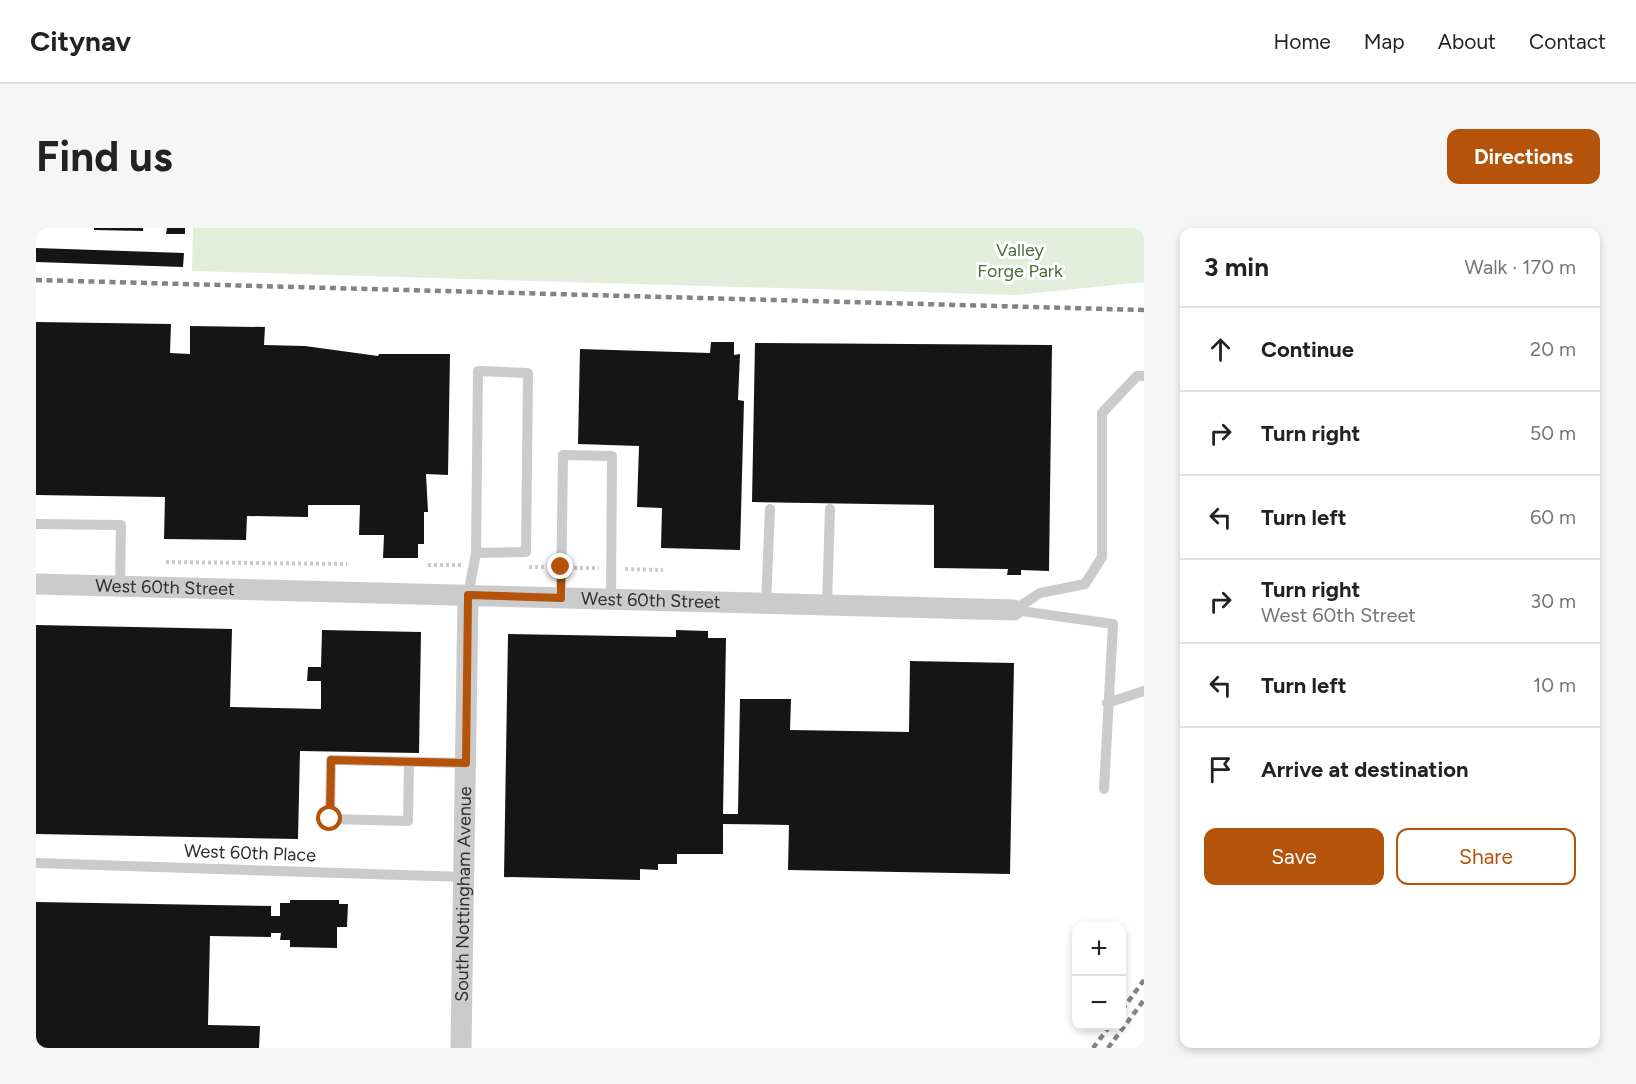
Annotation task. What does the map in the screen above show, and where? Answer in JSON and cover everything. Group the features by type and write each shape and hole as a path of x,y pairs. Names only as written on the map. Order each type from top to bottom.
{"street":[{"name":"West 60th Street","path":"36,584 1014,610"},
{"name":"South Nottingham Avenue","path":"461,1048 468,595"}],"lane":[{"path":"468,595 476,553 478,371 528,373 526,552 476,553"},
{"path":"1014,610 1040,593 1085,584 1102,557 1102,413 1137,376 1144,376"},
{"path":"561,598 563,456 612,456 611,599"},
{"path":"766,604 770,509"},
{"path":"827,605 830,509"},
{"path":"36,524 121,525 120,586"},
{"path":"1014,610 1113,624 1104,789"},
{"path":"1107,703 1144,691"},
{"path":"409,762 408,821 330,819 331,760 466,763"},
{"name":"West 60th Place","path":"36,863 464,877"}],"path":[{"path":"166,562 347,564"}],"green space":[{"name":"Valley Forge Park","path":"193,228 1144,228 1144,282 1016,295 192,271"}],"building":[{"path":"94,228 143,228 143,231 94,230"},
{"path":"167,228 185,228 185,234 166,234"},
{"path":"36,248 184,253 183,267 36,262"},
{"path":"36,322 171,324 170,353 190,354 190,326 265,327 264,345 305,346 378,356 379,354 450,354 448,475 426,474 428,512 424,512 424,544 418,544 418,558 383,558 384,535 359,535 360,505 308,505 308,517 247,516 246,540 164,539 165,497 36,495"},
{"path":"711,342 734,342 734,355 740,354 738,400 744,401 740,550 661,548 662,508 637,507 639,446 578,444 580,349 710,353"},
{"path":"755,343 1052,345 1049,571 1021,570 1021,575 1007,575 1008,569 934,568 934,505 752,502"},
{"path":"36,625 232,629 230,707 321,709 321,681 307,681 308,667 321,667 322,630 421,632 419,753 300,751 298,839 36,834"},
{"path":"676,630 708,631 708,638 726,638 723,814 738,814 740,699 791,699 790,730 909,732 910,661 1014,663 1010,874 788,870 789,825 723,824 723,854 677,854 677,864 658,864 658,870 640,869 640,880 504,877 508,634 676,637"},
{"path":"290,900 339,900 339,904 348,904 347,927 337,927 337,948 290,947 290,940 280,940 281,933 271,933 271,937 210,936 208,1025 260,1026 259,1048 36,1048 36,902 271,906 271,916 280,916 280,903 290,903"}],"railway":[{"path":"36,280 1144,310"},
{"path":"1126,1005 1144,980"},
{"path":"1108,1048 1144,1000"},
{"path":"1093,1048 1107,1030"}],"route":[{"path":"330,819 331,760 466,763 468,595 561,598 561,567"}]}
